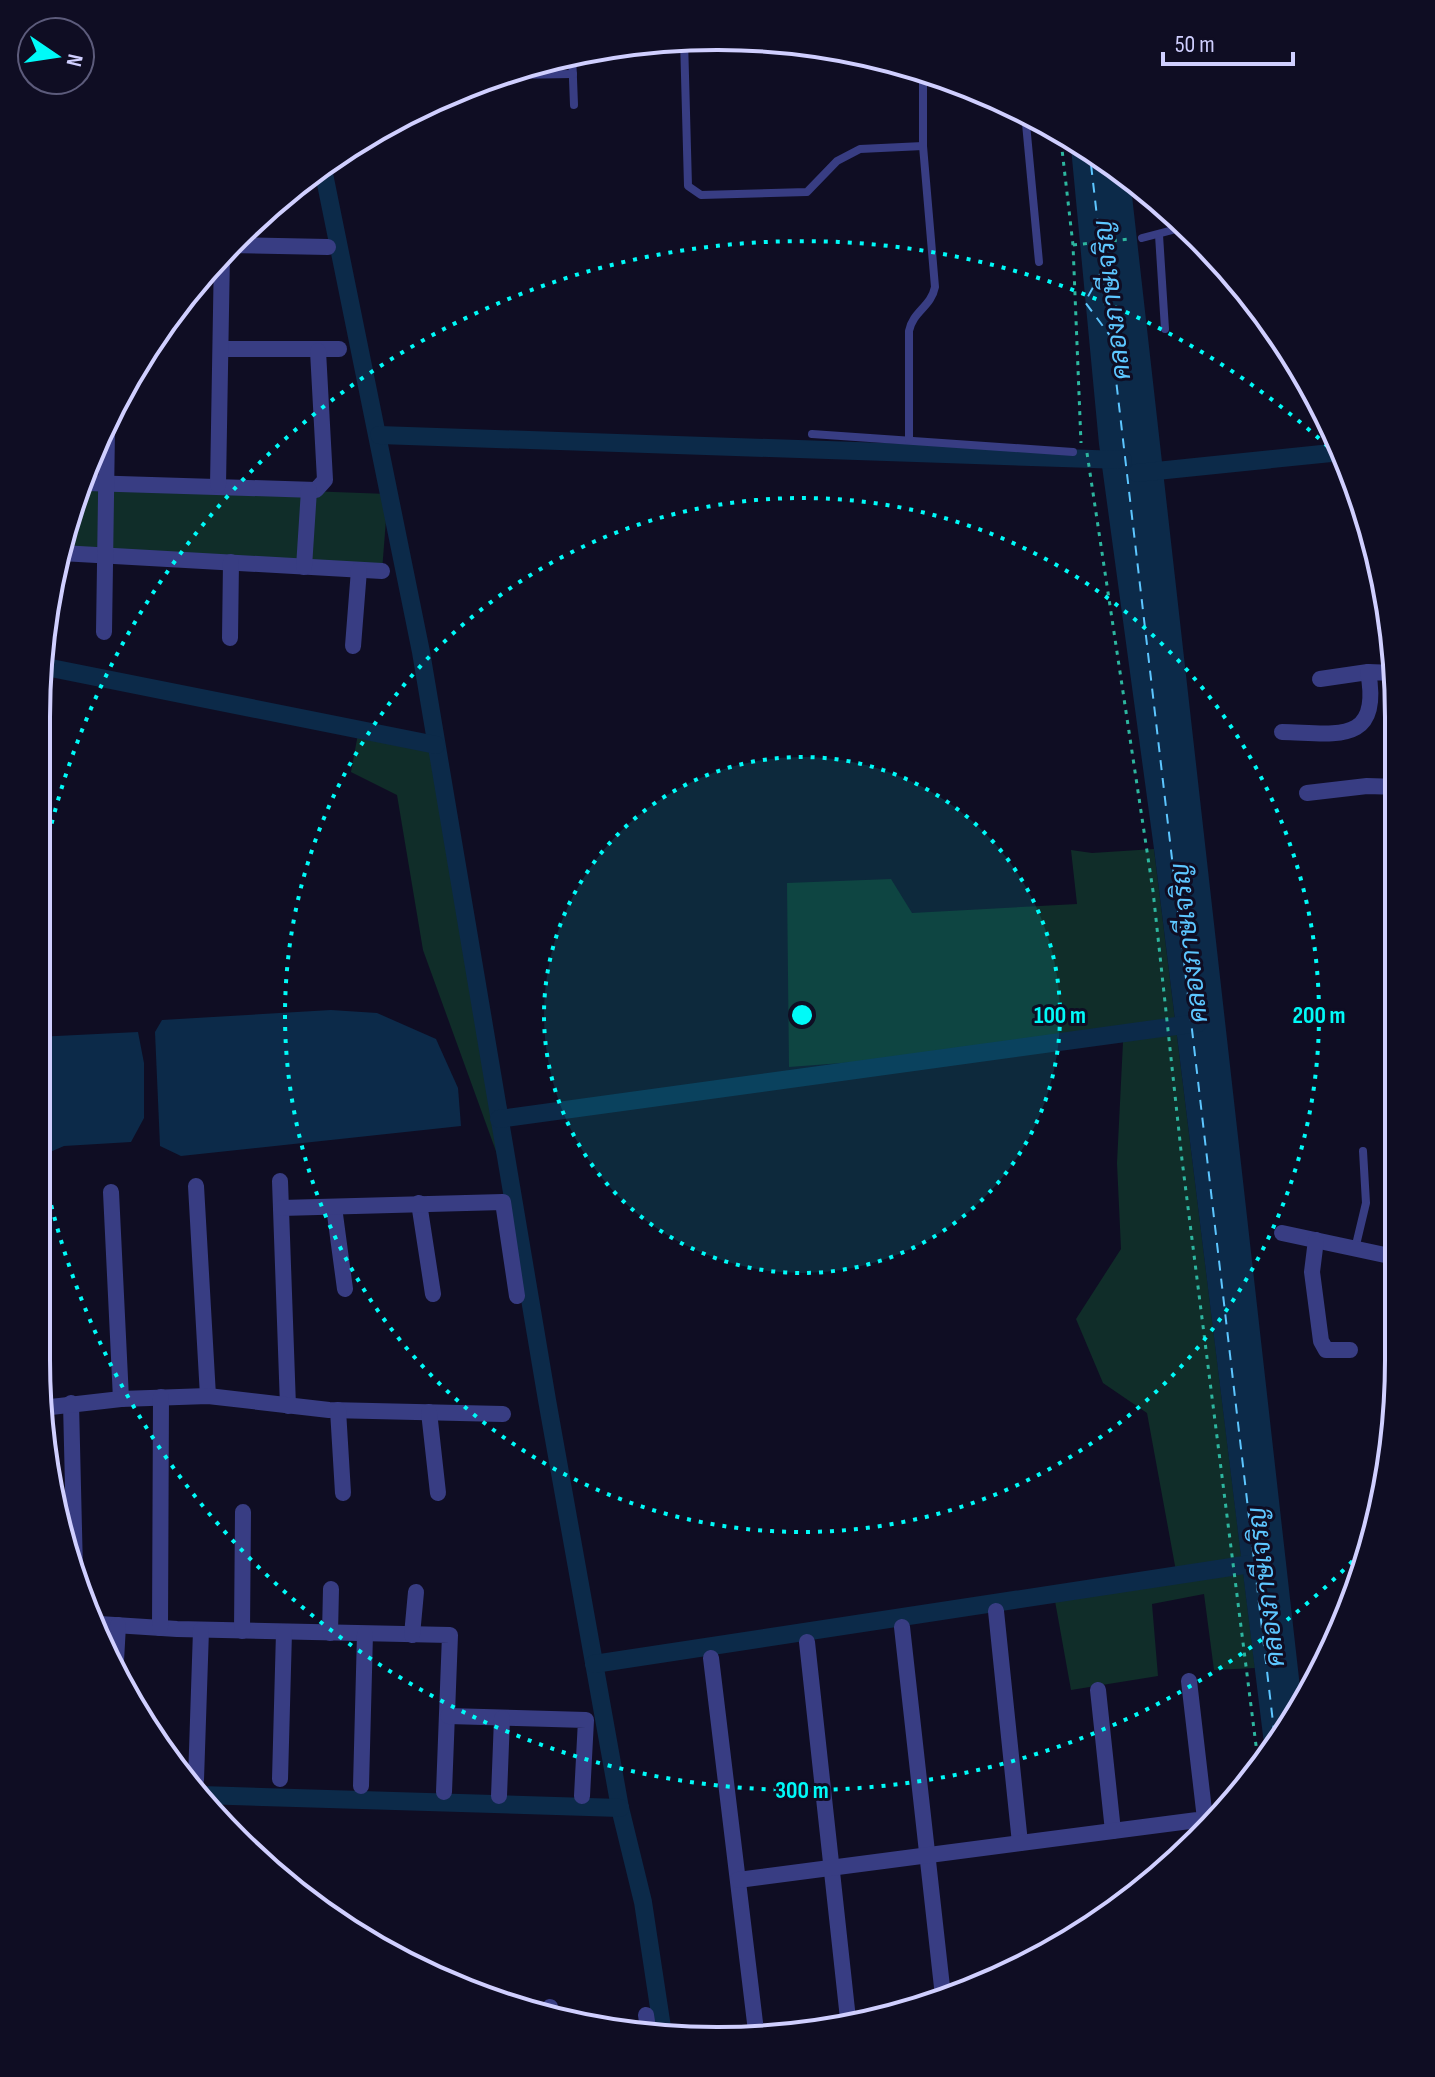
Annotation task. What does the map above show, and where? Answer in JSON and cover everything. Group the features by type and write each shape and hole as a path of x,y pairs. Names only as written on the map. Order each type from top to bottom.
{"street":[{"path":"247,245 328,247"},
{"path":"218,485 222,271"},
{"path":"221,349 339,349"},
{"path":"93,484 309,490 322,487 325,480 318,351"},
{"path":"104,632 108,555 108,447"},
{"path":"304,567 309,490"},
{"path":"71,553 382,571"},
{"path":"230,638 231,562"},
{"path":"353,646 359,570"},
{"path":"1282,732 1347,734 1359,729 1368,714 1368,672"},
{"path":"1320,679 1384,673"},
{"path":"1307,793 1385,787"},
{"path":"280,1181 288,1406"},
{"path":"196,1186 208,1396"},
{"path":"111,1192 121,1399"},
{"path":"281,1208 503,1202 517,1296"},
{"path":"419,1203 433,1294"},
{"path":"334,1207 345,1289"},
{"path":"1282,1233 1385,1255"},
{"path":"1316,1240 1312,1272 1321,1341 1326,1350 1350,1350"},
{"path":"51,1406 121,1399 208,1396 338,1410 503,1414"},
{"path":"160,1628 161,1397"},
{"path":"71,1403 74,1536"},
{"path":"338,1410 343,1493"},
{"path":"429,1412 438,1493"},
{"path":"242,1631 243,1512"},
{"path":"330,1633 331,1589"},
{"path":"412,1635 416,1592"},
{"path":"996,1611 1020,1843"},
{"path":"105,1624 201,1630 450,1635 444,1792"},
{"path":"117,1650 118,1625"},
{"path":"902,1627 942,1988"},
{"path":"196,1776 201,1630"},
{"path":"280,1779 284,1632"},
{"path":"361,1786 365,1634"},
{"path":"807,1642 848,2014"},
{"path":"711,1658 755,2026"},
{"path":"1189,1681 1205,1815"},
{"path":"1098,1690 1113,1831"},
{"path":"448,1716 586,1720 582,1796"},
{"path":"499,1796 502,1718"},
{"path":"738,1880 1200,1820"},
{"path":"646,2015 647,2023"}],"lane":[{"path":"684,51 688,186 701,195 807,192 837,161 860,149 923,146"},
{"path":"573,66 574,105"},
{"path":"540,75 573,74"},
{"path":"909,440 909,331 915,315 929,305 935,287 923,146 923,82"},
{"path":"1026,126 1039,262"},
{"path":"1142,238 1173,231"},
{"path":"1159,235 1165,329"},
{"path":"812,434 1073,452"},
{"path":"1355,1249 1366,1203 1363,1151"}],"path":[{"path":"1062,146 1073,245 1081,444 1091,472 1153,891 1182,1160 1257,1752"},
{"path":"1073,245 1142,238"}],"green space":[{"path":"93,483 388,494 382,571 70,556"},
{"path":"360,723 440,739 507,1111 501,1165 423,950 397,795 351,772"},
{"path":"1154,849 1255,1668 1214,1670 1204,1594 1152,1604 1158,1676 1071,1690 1055,1601 1178,1582 1147,1413 1103,1383 1076,1319 1121,1249 1117,1163 1123,1042 789,1067 787,883 891,879 912,913 1077,904 1071,850 1092,853"}],"water":[{"name":"คลองภาษีเจริญ","path":"1071,152 1132,194 1300,1686 1264,1743 1154,849 1099,444"},
{"path":"331,1010 377,1013 436,1039 458,1088 461,1126 181,1156 160,1146 155,1032 162,1020"},
{"path":"138,1032 144,1063 144,1118 131,1142 64,1146 50,1152 50,1036"}],"waterway":[{"path":"325,178 421,652 547,1400 620,1808 643,1902 662,2025"},
{"path":"379,435 1123,460"},
{"path":"1137,473 1330,453"},
{"path":"52,668 436,745"},
{"name":"คลองภาษีเจริญ","path":"499,1119 1198,1023"},
{"name":"คลองภาษีเจริญ","path":"594,1664 1264,1562"},
{"path":"212,1795 620,1808"}],"ferry route":[{"path":"1091,164 1103,269 1085,302 1111,337 1274,1729"}]}
